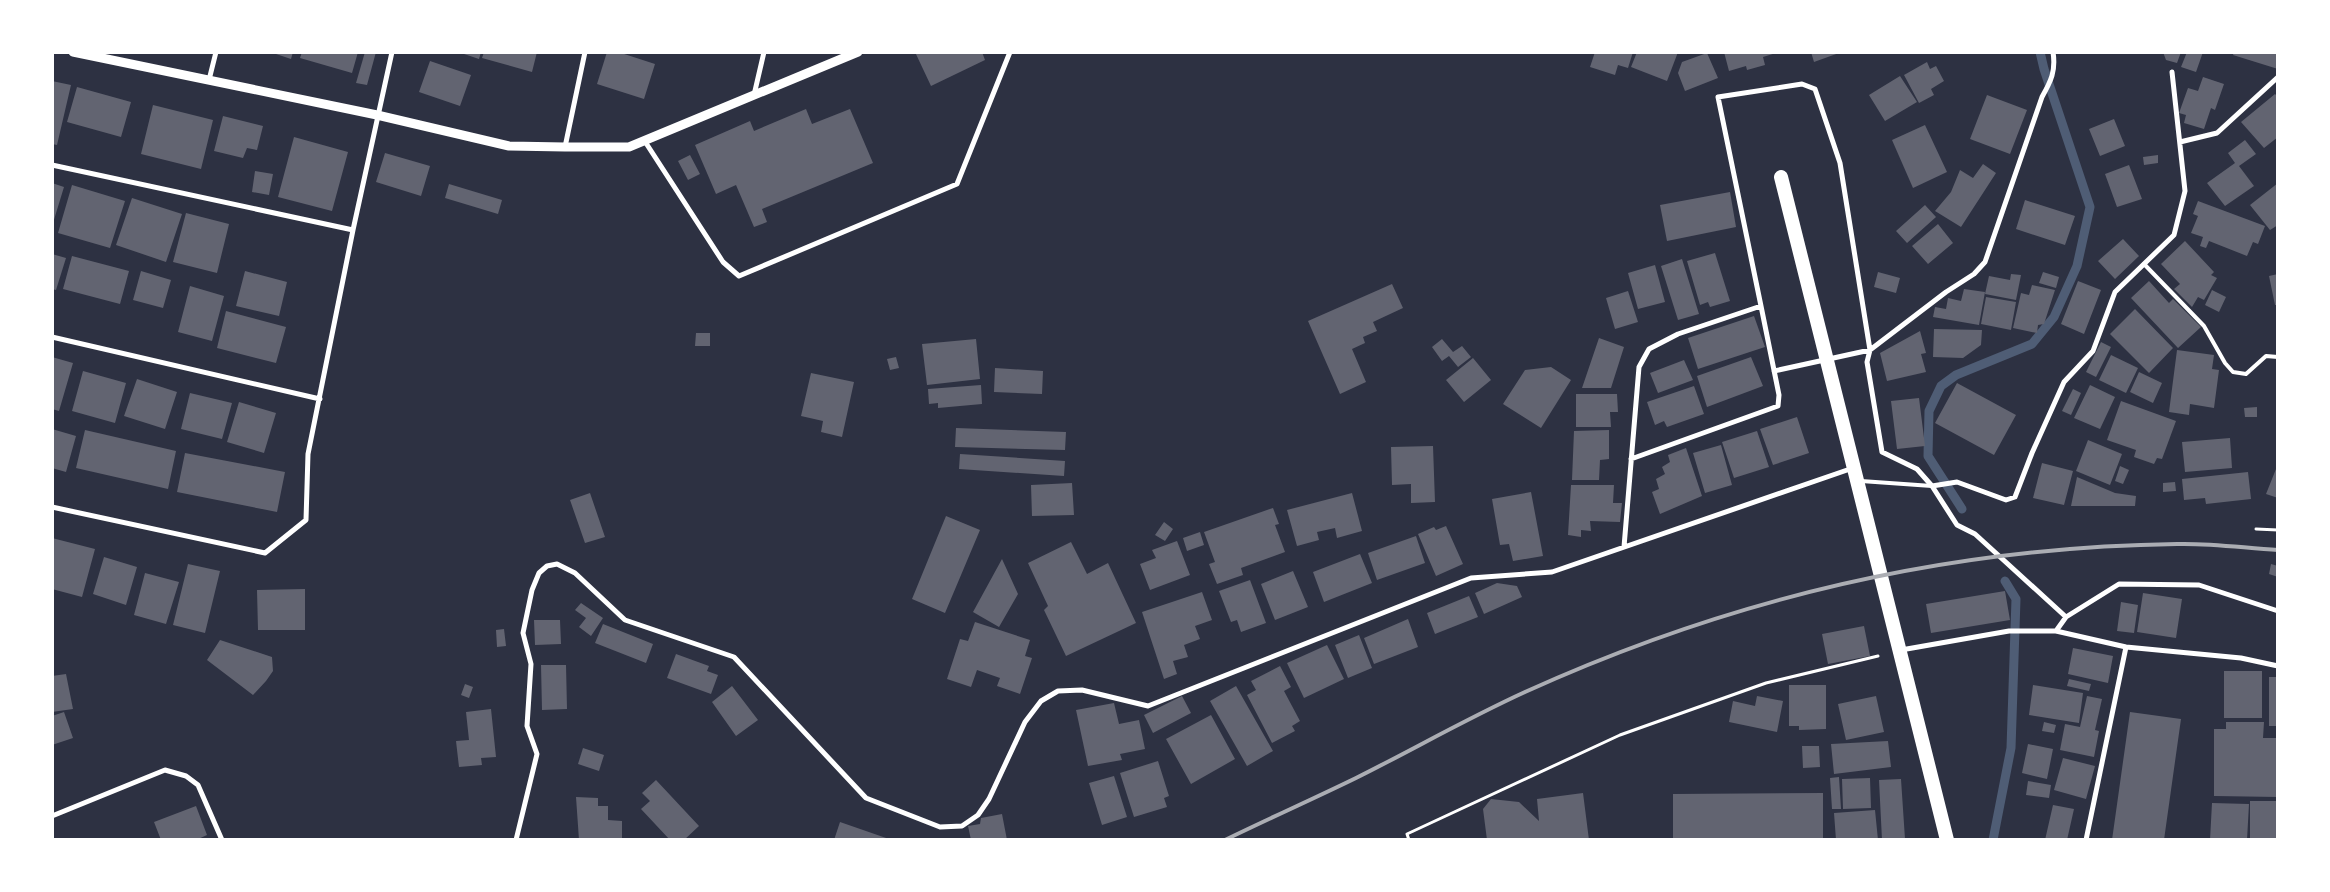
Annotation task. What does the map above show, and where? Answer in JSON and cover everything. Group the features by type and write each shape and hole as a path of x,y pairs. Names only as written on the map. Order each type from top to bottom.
{"highway":[{"path":"1780,177 1947,840"}],"street":[{"path":"74,52 377,115 509,146 630,146 858,52"},
{"path":"209,80 216,52"},
{"path":"52,507 265,553 306,520 308,454 377,115 392,52"},
{"path":"565,146 585,52"},
{"path":"754,95 764,52"},
{"path":"644,140 723,262 739,276 956,184 1010,52"},
{"path":"1774,371 1870,350 1946,292 1974,274 1985,262 2042,97 2053,76 2055,67 2053,52"},
{"path":"1935,486 1957,482 2006,500 2015,497 2032,453 2064,382 2093,351 2115,292 2174,236 2185,191 2172,72"},
{"path":"2180,142 2217,134 2278,77"},
{"path":"1632,459 1778,406 1779,395 1718,97 1802,84 1815,89 1840,163 1870,350 1867,362 1882,452 1916,469 1935,486 1957,525 1975,534 2066,617"},
{"path":"52,165 353,230"},
{"path":"1624,547 1639,367 1649,349 1678,334 1761,306"},
{"path":"52,338 320,398"},
{"path":"516,840 537,754 527,726 531,664 523,633 532,590 539,573 547,566 557,564 574,573 625,620 734,657 866,798 940,827 962,826 978,815 989,799 1025,722 1041,701 1058,690 1082,690 1148,706 1471,578 1552,572 1624,547 1854,474"},
{"path":"2056,631 2066,617 2119,584 2199,585 2278,612"},
{"path":"1900,650 2009,631 2056,631 2126,647 2241,658 2278,666"},
{"path":"2086,840 2126,647"},
{"path":"52,816 165,770 186,776 198,785 222,840"}],"lane":[{"path":"2144,264 2204,326 2225,363 2233,372 2246,374 2266,356 2278,357"},
{"path":"1854,474 1935,486"}],"path":[{"path":"2256,529 2278,530"},
{"path":"1409,840 1407,834 1620,735 1766,683 1900,650"}],"building":[{"path":"270,52 293,52 291,59"},
{"path":"302,52 358,52 352,73 300,58"},
{"path":"365,52 376,52 367,85 356,83"},
{"path":"458,52 481,52 479,59"},
{"path":"484,52 537,52 532,72 482,58"},
{"path":"607,52 618,52 655,64 644,99 597,84"},
{"path":"915,52 982,52 985,60 931,86"},
{"path":"1595,52 1633,52 1628,68 1618,65 1615,75 1590,67"},
{"path":"1637,52 1678,52 1667,81 1631,67"},
{"path":"1724,52 1776,53 1763,57 1765,65 1747,70 1746,66 1729,71"},
{"path":"1811,52 1839,52 1839,53 1814,62"},
{"path":"2163,52 2181,52 2177,63 2166,60"},
{"path":"2187,52 2203,52 2196,72 2181,67"},
{"path":"2234,52 2278,52 2278,69 2233,55"},
{"path":"1707,53 1718,78 1685,91 1678,73 1682,62"},
{"path":"430,61 471,75 460,106 419,92"},
{"path":"1927,62 1930,69 1936,66 1944,81 1931,89 1934,95 1919,103 1904,75"},
{"path":"1900,76 1917,102 1885,121 1869,95"},
{"path":"2203,77 2224,84 2215,110 2211,108 2204,129 2184,123 2186,115 2179,113 2188,88 2198,91"},
{"path":"52,81 71,85 57,145 52,144"},
{"path":"77,87 131,102 121,137 67,122"},
{"path":"2275,94 2278,97 2278,137 2264,148 2241,122"},
{"path":"1987,95 2027,110 2010,154 1970,139"},
{"path":"153,105 213,120 201,169 141,154"},
{"path":"806,109 812,124 850,109 873,163 762,209 767,222 754,227 736,185 716,194 695,145 750,121 754,131"},
{"path":"223,116 263,126 257,150 247,148 243,158 214,151"},
{"path":"2114,119 2125,146 2100,156 2089,129"},
{"path":"1925,125 1947,172 1913,188 1892,140"},
{"path":"294,137 348,152 332,211 278,197"},
{"path":"2245,140 2256,154 2239,166 2254,186 2225,206 2207,183 2235,163 2228,153"},
{"path":"385,153 430,166 421,196 376,182"},
{"path":"690,155 700,174 688,180 678,161"},
{"path":"2158,155 2158,163 2144,165 2143,157"},
{"path":"1983,164 1996,173 1961,227 1935,211 1951,192 1960,170 1973,178"},
{"path":"2129,165 2142,199 2117,207 2105,174"},
{"path":"255,171 273,174 269,195 252,192"},
{"path":"52,183 64,187 53,223 52,223"},
{"path":"2278,183 2278,225 2270,230 2250,205"},
{"path":"449,184 502,200 498,214 445,198"},
{"path":"72,185 125,201 110,248 58,233"},
{"path":"1730,192 1736,227 1667,241 1660,205"},
{"path":"132,198 182,214 166,262 116,245"},
{"path":"2025,200 2075,216 2065,245 2016,229"},
{"path":"2198,201 2265,226 2258,244 2253,242 2247,256 2209,241 2206,248 2200,246 2203,237 2191,233 2198,216 2193,214"},
{"path":"1925,205 1936,217 1907,243 1896,231"},
{"path":"186,213 229,224 217,273 173,262"},
{"path":"1938,224 1953,243 1928,264 1912,246"},
{"path":"2123,239 2139,256 2115,279 2098,261"},
{"path":"2185,241 2214,272 2211,275 2217,278 2204,300 2198,297 2192,307 2174,289 2180,284 2161,264"},
{"path":"1715,253 1730,301 1710,307 1708,302 1700,305 1687,261"},
{"path":"52,254 66,258 56,290 52,289"},
{"path":"72,256 129,271 120,304 63,289"},
{"path":"1682,259 1699,314 1678,320 1661,266"},
{"path":"1655,265 1665,302 1638,309 1628,273"},
{"path":"141,271 171,280 163,308 133,300"},
{"path":"245,271 287,282 279,316 236,306"},
{"path":"1878,272 1900,278 1896,293 1874,287"},
{"path":"2043,272 2059,277 2056,288 2039,283"},
{"path":"2011,274 2021,275 2016,300 1985,294 1989,276 2010,280"},
{"path":"2278,274 2278,305 2275,305 2269,276"},
{"path":"2078,281 2101,290 2084,334 2061,324"},
{"path":"2149,281 2169,303 2173,299 2201,327 2178,348 2131,298"},
{"path":"1392,284 1403,308 1373,322 1377,331 1363,337 1365,343 1352,349 1366,382 1340,394 1308,321"},
{"path":"2032,285 2055,290 2044,324 2038,325 2037,333 2013,328 2021,293 2029,295"},
{"path":"190,286 224,296 212,341 178,332"},
{"path":"1964,289 1985,292 1979,325 1933,317 1935,307 1946,309 1948,298 1961,301"},
{"path":"2212,290 2226,297 2219,312 2205,305"},
{"path":"1628,291 1638,322 1615,329 1606,298"},
{"path":"1986,297 2016,302 2011,330 1981,324"},
{"path":"2135,309 2173,348 2149,373 2110,334"},
{"path":"226,311 286,327 276,363 217,348"},
{"path":"1754,316 1765,347 1698,369 1688,338"},
{"path":"1934,329 1982,330 1981,345 1963,358 1933,357"},
{"path":"1920,331 1926,353 1921,354 1926,372 1887,381 1880,353"},
{"path":"696,333 710,333 710,346 695,346"},
{"path":"1599,338 1624,347 1611,388 1582,388"},
{"path":"976,339 980,379 927,385 922,344"},
{"path":"1442,339 1453,352 1462,346 1471,357 1458,367 1449,356 1442,361 1432,347"},
{"path":"2101,342 2111,347 2096,377 2086,372"},
{"path":"2177,350 2214,355 2212,369 2219,370 2214,408 2190,404 2189,415 2169,412"},
{"path":"2111,355 2138,368 2126,393 2099,380"},
{"path":"52,357 73,363 59,411 52,409"},
{"path":"896,357 899,368 890,370 887,359"},
{"path":"1751,357 1763,386 1707,407 1697,376"},
{"path":"1473,358 1491,380 1464,402 1446,380"},
{"path":"1684,360 1693,380 1658,393 1650,373"},
{"path":"1551,367 1571,380 1541,428 1503,404 1525,370"},
{"path":"995,368 1043,371 1042,394 994,392"},
{"path":"83,371 126,383 115,423 72,411"},
{"path":"2139,372 2162,383 2153,403 2130,392"},
{"path":"811,373 854,382 842,437 821,432 823,421 801,416"},
{"path":"137,379 177,392 165,429 124,416"},
{"path":"1957,383 2016,415 1994,455 1935,423"},
{"path":"981,385 982,404 938,408 938,403 929,404 928,389"},
{"path":"2090,385 2115,397 2100,429 2074,418"},
{"path":"1694,386 1704,414 1667,427 1664,421 1655,425 1647,402"},
{"path":"2073,389 2081,393 2071,415 2062,411"},
{"path":"190,393 232,403 222,439 181,429"},
{"path":"1576,394 1617,394 1618,412 1610,412 1611,427 1576,427"},
{"path":"1919,398 1925,446 1897,449 1891,401"},
{"path":"2121,401 2176,421 2162,459 2157,458 2154,464 2134,457 2136,450 2107,440"},
{"path":"239,402 276,413 264,453 227,442"},
{"path":"2257,407 2257,417 2245,417 2244,408"},
{"path":"1797,417 1809,453 1773,465 1760,429"},
{"path":"956,428 1066,432 1065,450 955,447"},
{"path":"52,429 76,436 66,472 52,468"},
{"path":"85,430 176,451 168,489 76,468"},
{"path":"1609,430 1609,459 1600,460 1599,480 1572,480 1574,431"},
{"path":"1757,431 1769,467 1734,478 1722,442"},
{"path":"2230,438 2232,468 2185,472 2182,442"},
{"path":"2088,440 2122,454 2110,485 2076,471"},
{"path":"1721,445 1732,485 1705,493 1693,453"},
{"path":"1433,446 1435,502 1411,503 1411,484 1392,485 1391,447"},
{"path":"1686,448 1702,496 1660,514 1652,492 1659,489 1656,479 1665,474 1662,467 1670,462 1668,455"},
{"path":"185,453 285,472 277,512 177,492"},
{"path":"960,454 1065,461 1064,476 959,469"},
{"path":"2042,463 2073,471 2064,505 2033,498"},
{"path":"2278,464 2278,498 2266,494"},
{"path":"2120,466 2129,470 2123,484 2115,481"},
{"path":"2248,472 2251,499 2206,504 2205,498 2184,500 2182,479"},
{"path":"2077,477 2115,493 2136,496 2135,506 2071,506"},
{"path":"2175,482 2176,491 2163,492 2163,483"},
{"path":"1072,483 1074,515 1032,516 1031,485"},
{"path":"1571,485 1614,485 1613,503 1622,503 1620,522 1590,521 1591,531 1581,530 1581,537 1568,535"},
{"path":"1531,492 1543,556 1513,561 1509,544 1500,545 1492,499"},
{"path":"590,493 605,537 585,543 570,500"},
{"path":"1352,493 1362,531 1337,538 1335,528 1317,532 1319,540 1297,546 1287,510"},
{"path":"1273,508 1279,524 1275,525 1285,552 1241,568 1243,575 1217,584 1209,564 1215,562 1204,532"},
{"path":"946,516 980,530 945,613 912,599"},
{"path":"1164,522 1173,529 1165,541 1155,535"},
{"path":"1446,526 1463,564 1436,576 1418,534 1434,527 1436,530"},
{"path":"1200,532 1204,545 1187,551 1183,538"},
{"path":"1416,536 1425,563 1377,580 1368,553"},
{"path":"52,538 95,549 82,597 52,589"},
{"path":"1177,541 1190,575 1150,590 1140,564 1156,558 1152,550"},
{"path":"1071,542 1087,574 1108,563 1136,623 1066,656 1044,610 1048,606 1028,563"},
{"path":"1360,554 1372,583 1324,602 1313,572"},
{"path":"104,557 137,567 126,605 93,594"},
{"path":"1002,559 1018,594 999,627 973,612"},
{"path":"188,564 220,571 205,633 173,625"},
{"path":"2271,564 2278,566 2278,577 2269,574"},
{"path":"1293,571 1308,607 1275,620 1261,584"},
{"path":"145,573 179,582 166,624 134,615"},
{"path":"1250,580 1266,623 1241,632 1237,620 1231,622 1219,591"},
{"path":"1497,583 1517,586 1522,597 1484,614 1475,593"},
{"path":"305,589 305,630 258,630 257,590"},
{"path":"2005,591 2010,620 1931,633 1926,604"},
{"path":"1202,592 1212,620 1195,626 1200,639 1184,645 1188,657 1173,661 1177,674 1164,679 1142,612"},
{"path":"2143,593 2182,599 2176,638 2137,632"},
{"path":"1469,596 1478,617 1435,634 1427,613"},
{"path":"2121,602 2138,605 2134,633 2117,631"},
{"path":"581,603 603,618 591,636 579,627 586,618 575,610"},
{"path":"1408,619 1418,647 1374,664 1364,638"},
{"path":"534,620 560,620 561,644 535,645"},
{"path":"975,622 1030,640 1025,656 1032,658 1020,694 997,686 1000,678 977,670 971,687 947,679 960,639 968,641"},
{"path":"603,624 653,644 646,663 595,643"},
{"path":"1864,626 1870,656 1828,664 1822,634"},
{"path":"504,629 506,646 497,647 496,630"},
{"path":"1359,635 1372,668 1348,678 1335,645"},
{"path":"220,640 272,657 273,671 253,695 207,660"},
{"path":"1327,645 1344,679 1304,698 1287,663"},
{"path":"2073,648 2113,656 2108,683 2068,674"},
{"path":"676,654 709,666 707,671 718,675 711,694 667,678"},
{"path":"541,665 566,665 567,709 542,710"},
{"path":"1280,666 1291,687 1284,691 1300,721 1292,726 1295,731 1272,743 1247,695 1256,690 1251,681"},
{"path":"2224,671 2262,671 2262,718 2224,718"},
{"path":"66,674 73,709 52,712 52,676"},
{"path":"2269,677 2278,677 2278,726 2269,726"},
{"path":"2069,679 2091,684 2089,691 2067,686"},
{"path":"465,684 473,687 469,698 461,695"},
{"path":"1789,685 1826,685 1826,729 1799,730 1799,726 1789,726"},
{"path":"2033,685 2083,693 2079,723 2029,715"},
{"path":"732,686 758,720 736,736 712,702"},
{"path":"1236,686 1273,751 1247,766 1210,701"},
{"path":"1182,696 1191,713 1153,733 1144,715"},
{"path":"1757,696 1783,701 1777,732 1729,722 1733,701 1755,706"},
{"path":"1876,696 1884,732 1846,740 1838,704"},
{"path":"2087,696 2102,699 2095,730 2099,731 2094,757 2060,750 2065,724 2080,727"},
{"path":"1114,703 1119,724 1139,720 1145,749 1120,754 1122,760 1088,766 1076,710"},
{"path":"491,709 496,757 481,758 482,765 459,767 456,741 469,740 466,712"},
{"path":"64,712 73,738 52,745 52,716"},
{"path":"2130,712 2181,719 2164,840 2112,840"},
{"path":"1211,715 1235,759 1191,784 1166,739"},
{"path":"2044,722 2056,725 2054,733 2042,731"},
{"path":"2226,722 2264,722 2263,738 2278,738 2278,797 2214,796 2214,729 2226,729"},
{"path":"1888,741 1891,767 1834,774 1831,744"},
{"path":"2028,744 2053,749 2047,779 2022,773"},
{"path":"1802,746 1819,746 1820,767 1803,768"},
{"path":"583,748 604,755 599,771 578,764"},
{"path":"2063,758 2095,766 2086,799 2054,790"},
{"path":"1158,761 1169,796 1164,798 1167,807 1134,817 1120,773"},
{"path":"1114,776 1127,817 1102,825 1089,783"},
{"path":"1839,777 1841,809 1832,809 1830,778"},
{"path":"1870,778 1871,808 1843,809 1842,779"},
{"path":"1901,779 1905,839 1882,840 1879,780"},
{"path":"656,780 699,826 684,840 670,840 641,809 650,801 642,793"},
{"path":"2028,781 2051,785 2049,798 2026,795"},
{"path":"1583,793 1589,840 1487,840 1483,809 1491,799 1519,802 1539,821 1537,799"},
{"path":"1823,793 1823,840 1673,840 1673,794"},
{"path":"576,797 598,798 598,806 608,806 608,820 622,821 622,840 579,840"},
{"path":"2250,801 2278,801 2278,840 2250,840"},
{"path":"2212,803 2249,804 2247,840 2210,840"},
{"path":"2053,805 2074,809 2067,840 2045,840"},
{"path":"196,806 207,835 196,840 161,840 154,822"},
{"path":"1875,810 1878,840 1836,840 1834,813"},
{"path":"1002,814 1007,840 971,840 968,826 980,824 981,818"},
{"path":"840,822 889,839 889,840 834,840"}],"waterway":[{"path":"1962,509 1928,456 1929,411 1941,386 1956,375 2032,344 2054,317 2077,266 2090,207 2040,52"},
{"path":"1993,840 2011,748 2016,599 2005,581"}],"railway":[{"path":"1225,840 1356,778 1482,712 1525,692 1603,659 1682,630 1762,605 1844,584 1926,567 2008,555 2092,547 2177,544 2278,550"}]}
